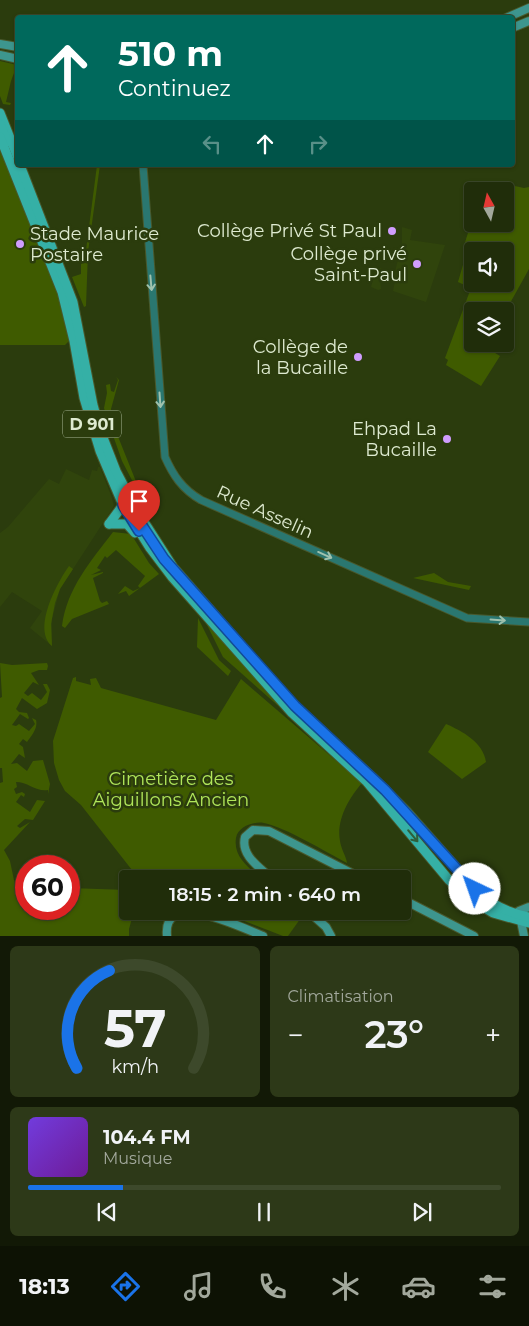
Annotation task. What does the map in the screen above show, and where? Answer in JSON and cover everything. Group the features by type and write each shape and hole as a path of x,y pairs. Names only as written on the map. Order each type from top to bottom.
{"main road":[{"path":"513,15 529,8"},
{"path":"515,27 529,21"},
{"path":"0,44 15,46"},
{"path":"0,55 15,58"},
{"path":"0,114 15,151"},
{"name":"D 901","path":"0,124 15,162"},
{"name":"D 901","path":"0,137 62,292 88,413 100,451 123,505"},
{"name":"D 901","path":"17,167 37,209"},
{"name":"D 901","path":"21,167 73,302 93,404 110,457 137,511 174,573 292,713 367,782 449,880 466,897 493,913 525,919"},
{"path":"123,505 129,506 132,509 174,573 149,554 130,526 121,523 110,524 123,505"},
{"name":"D 901","path":"238,647 295,706 374,778 485,899 525,919"},
{"path":"263,870 250,858 245,850 245,837 254,830 269,831 345,870"},
{"path":"411,904 474,936"},
{"path":"524,936 525,919 519,911 529,907"},
{"path":"167,936 167,926 172,919 178,914 188,912 206,914 263,936"},
{"path":"318,920 331,936"}],"street":[{"name":"Rue Asselin","path":"143,167 165,457 174,476 182,486 201,500 467,618 529,622"}],"shaded area":[{"name":"Collège privé Saint-Paul","path":"402,227 412,230 410,240 445,245 426,302 393,291 395,281 380,279 381,289 378,290 371,287 376,267 395,272 402,242"},
{"path":"98,467 100,467 114,506 60,589 52,619 52,646 30,628 42,611 12,592 0,607 0,533 8,527 49,479 59,484 66,469 89,480 92,470 97,471"}],"green space":[{"path":"0,61 15,65 15,70 6,102 11,103 10,105 3,104 0,96"},
{"name":"Stade Maurice Postaire","path":"0,148 40,242 58,292 70,340 65,345 0,345"},
{"path":"97,167 100,167 88,252 86,306 84,307 72,277 81,274 82,259 85,258"},
{"path":"514,186 529,187 529,269 511,302 466,302 470,292 514,292 514,242 465,242 468,232 514,232"},
{"path":"464,261 464,285 458,282"},
{"path":"464,307 464,352 494,352 500,356 481,386 446,365 448,360 445,358"},
{"path":"116,377 119,380 111,409 111,419 147,509 122,461 104,408 107,393 106,385 110,384 111,391 114,392 118,380"},
{"path":"113,532 131,534 149,563 159,574 140,588 138,586 145,576 116,550 107,558 105,556 97,568 101,570 91,575 103,572 93,578 100,601 102,603 107,601 109,604 72,619 65,628 62,626 65,612 75,587 89,564"},
{"path":"69,566 73,569 60,589 55,603 51,624 52,646 46,638 45,618 58,583"},
{"path":"434,573 448,582 471,586 469,590 413,578"},
{"path":"125,586 133,591 140,588 129,596 126,591 118,594"},
{"path":"198,618 219,660 231,671 228,676 197,647"},
{"path":"206,623 293,718 293,719 223,657"},
{"path":"0,663 12,665 47,663 47,670 31,673 39,685 33,682 24,693 28,696 32,693 41,700 47,692 43,684 47,684 50,690 47,703 37,709 22,698 16,709 19,712 27,713 29,718 20,714 12,725 16,726 19,724 29,731 35,724 32,718 36,720 35,729 31,737 27,742 23,739 19,744 23,747 25,758 19,754 11,764 17,763 27,771 33,761 43,760 50,784 48,794 48,790 40,790 20,782 16,782 17,787 14,789 16,794 22,792 25,794 24,797 21,795 16,802 30,812 37,800 45,801 33,820 25,819 17,826 20,828 30,822 4,850 10,861 15,885 15,920 80,920 80,888 119,890 119,920 132,920 129,936 0,936 0,783 3,782 2,768 0,768 0,698 2,697"},
{"name":"Cimetière des Aiguillons Ancien","path":"76,677 76,681 91,685 90,679 96,678 101,688 216,720 241,679 362,783 348,802 340,825 341,844 347,863 283,829 264,823 255,823 243,828 236,838 239,856 251,870 132,870 81,805 65,791 59,780 54,763 53,741 73,678"},
{"path":"446,724 471,738 484,755 486,762 462,779 428,752"},
{"path":"241,920 299,920 288,936 283,936"}],"place":[{"name":"Collège Privé St Paul","path":"392,231"},
{"name":"Stade Maurice Postaire","path":"20,244"},
{"name":"Collège privé Saint-Paul","path":"417,264"},
{"name":"Collège de la Bucaille","path":"358,357"},
{"name":"Ehpad La Bucaille","path":"447,439"}],"route":[{"path":"139,531 123,505 129,506 132,509 164,559 295,706 407,812 475,889"}]}
